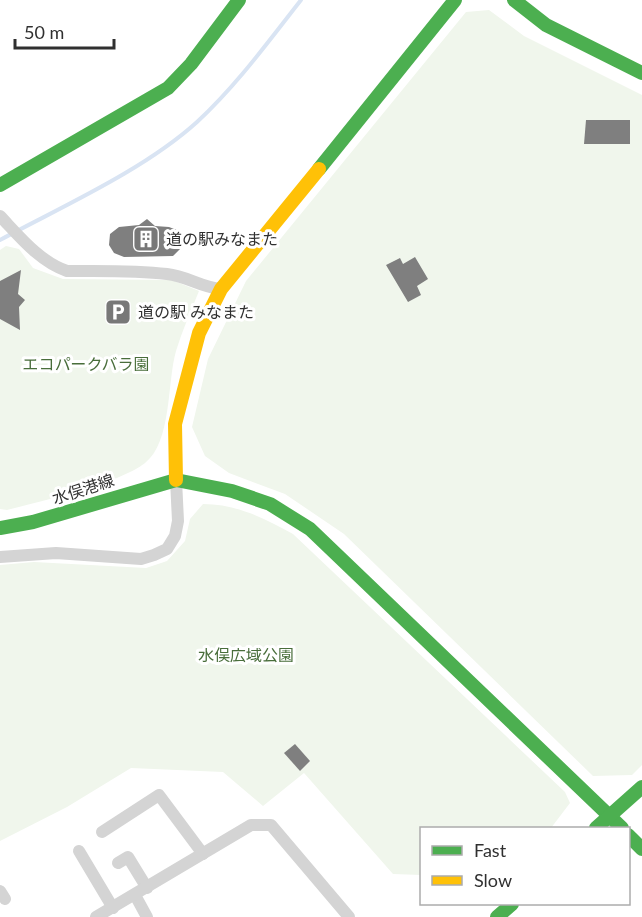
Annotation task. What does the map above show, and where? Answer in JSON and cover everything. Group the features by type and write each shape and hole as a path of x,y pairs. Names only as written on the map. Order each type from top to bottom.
{"street":[{"path":"0,185 141,106 168,88 191,64 239,0"},
{"path":"0,557 56,553 141,560 166,549 175,536 178,521 175,424 199,333 221,289 455,0"},
{"path":"514,0 546,25 642,73"},
{"path":"2,218 29,246 53,266 66,271 169,274 186,278 203,288 221,289"},
{"path":"176,480 232,490 270,504 310,529 621,827"},
{"name":"水俣港線","path":"0,528 33,522 141,488 176,480"},
{"path":"597,827 642,787"},
{"path":"102,832 159,795 203,854"},
{"path":"96,917 251,825 270,825 349,917"},
{"path":"630,837 642,849"},
{"path":"79,851 112,908"},
{"path":"128,857 147,888"},
{"path":"135,895 147,917"},
{"path":"496,917 510,905"}],"green space":[{"path":"489,10 524,36 642,95 642,765 632,775 593,776 344,534 285,494 229,473 205,456 192,427 208,359 246,281 466,12"},
{"name":"エコパークバラ園","path":"6,246 19,249 33,268 63,279 172,280 199,291 176,351 164,427 154,453 133,471 99,485 7,510 0,509 0,250"},
{"name":"水俣広域公園","path":"203,504 227,506 260,517 293,534 565,792 570,803 552,827 420,827 420,875 393,874 304,773 263,806 223,772 131,768 67,807 0,841 0,565 34,562 146,568 167,561 185,541 190,519"}],"building":[{"path":"586,120 630,120 630,144 584,144"},
{"name":"道の駅みなまた","path":"147,219 155,226 169,227 182,232 183,246 173,256 124,257 114,253 109,245 110,234 119,227 139,225"},
{"path":"415,257 428,279 417,286 421,295 408,302 386,265 400,258 403,264"},
{"path":"21,270 18,294 25,300 19,307 20,330 0,319 0,281"},
{"path":"295,744 310,761 300,771 284,753"}],"waterway":[{"path":"0,240 102,186 153,156 176,139 225,94 301,0"}],"traffic: fast":[{"path":"0,185 168,88 191,64 239,0"},
{"path":"319,169 455,0"},
{"path":"514,0 546,25 642,73"},
{"path":"0,528 33,522 176,480 232,491 270,504 310,529 621,827"},
{"path":"597,827 642,787"},
{"path":"630,837 642,849"},
{"path":"497,917 511,905"}],"traffic: slow":[{"path":"176,480 175,424 199,333 221,289 319,169"}],"place":[{"name":"道の駅みなまた","path":"146,239"},
{"name":"道の駅 みなまた","path":"118,312"}]}
